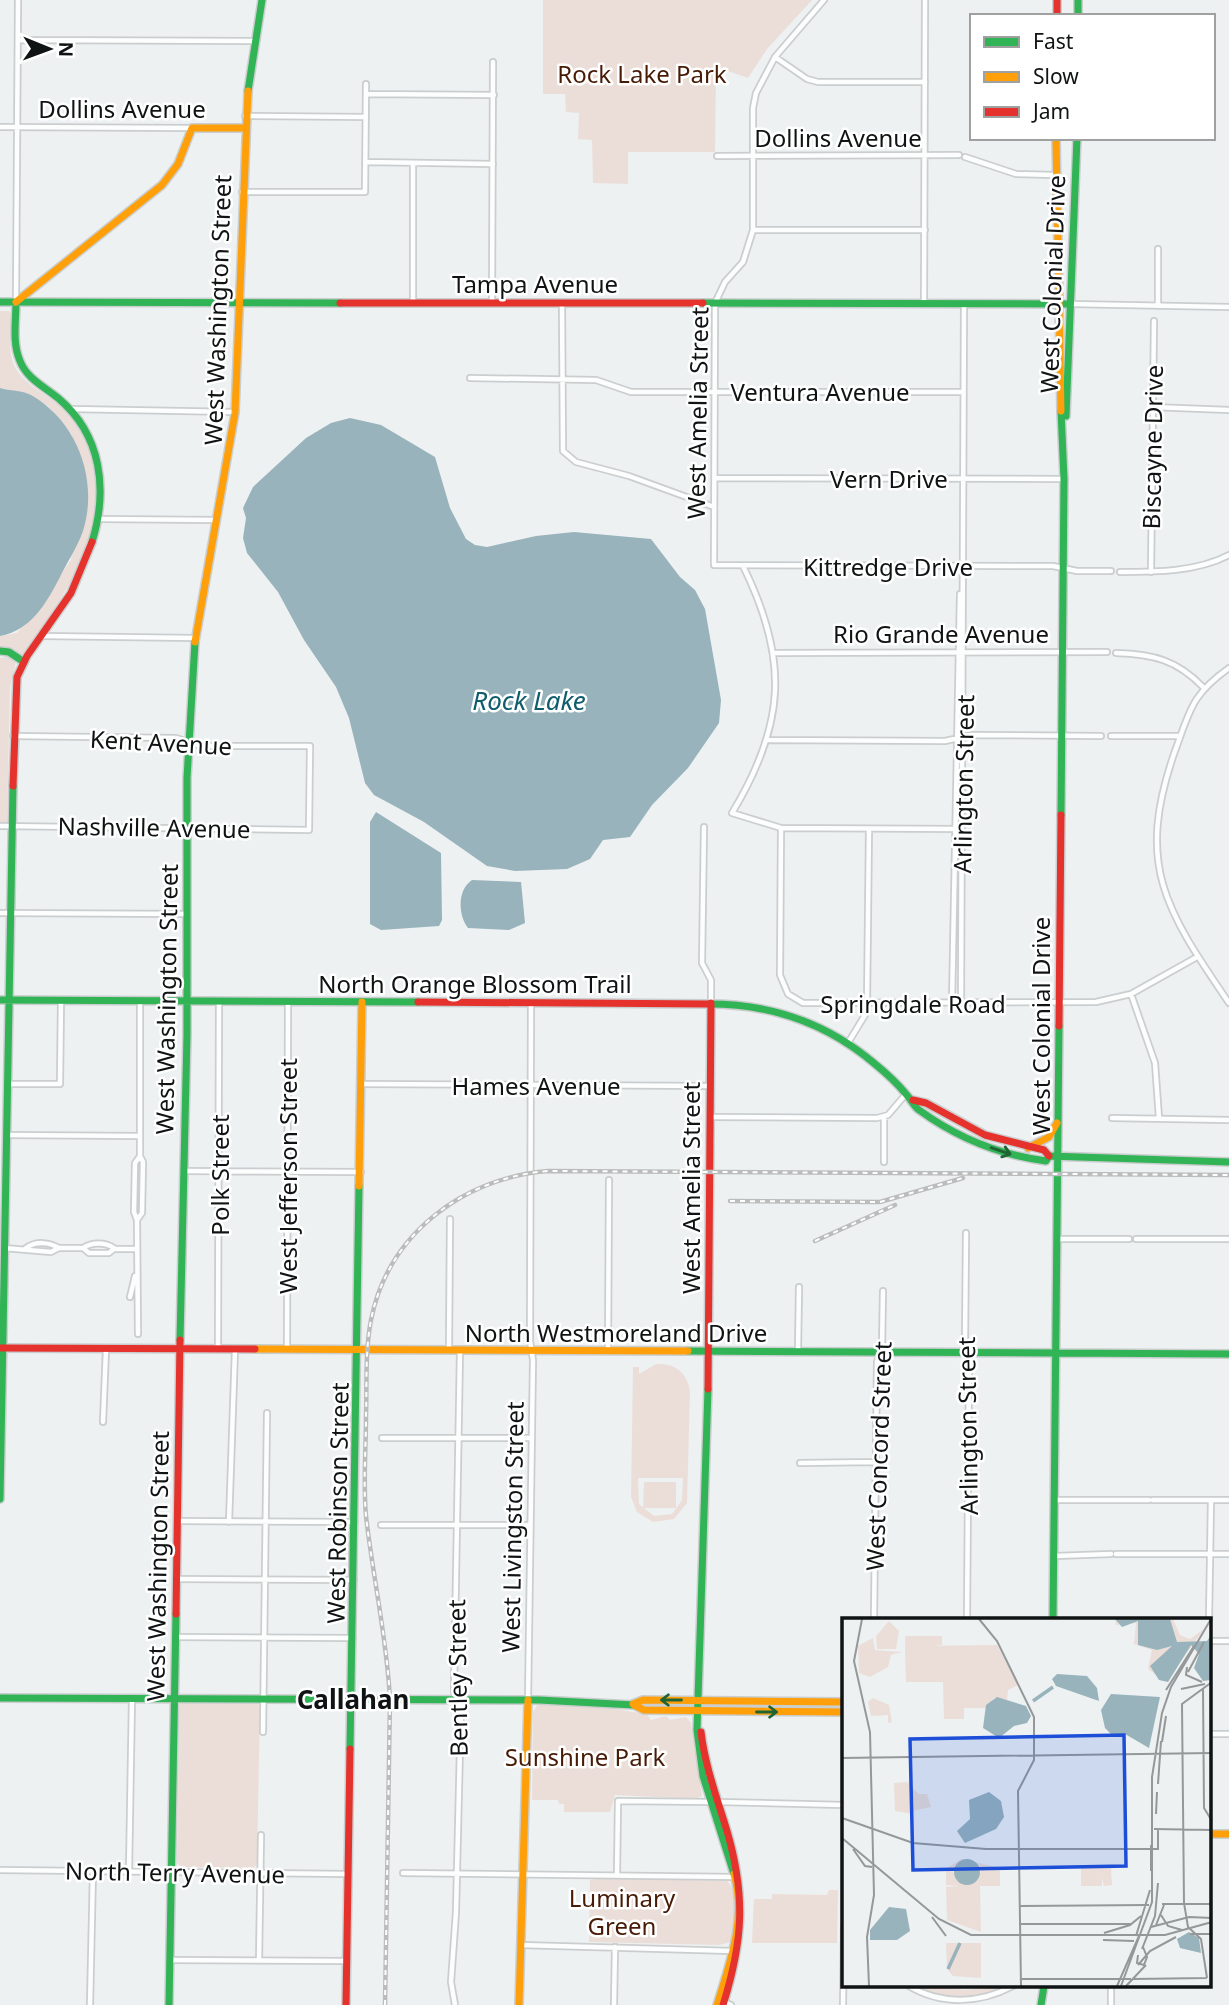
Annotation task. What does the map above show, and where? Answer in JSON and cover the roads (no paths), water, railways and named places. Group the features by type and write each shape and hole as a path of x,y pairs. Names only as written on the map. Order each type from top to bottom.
{"main road":[{"name":"West Washington Street","path":"170,2005 187,1001 188,742 196,638 220,520 235,412 241,302 243,128 253,41 262,0"},
{"name":"Dollins Avenue","path":"192,128 243,128"},
{"path":"0,1499 6,1084 4,1000 16,680 24,662 78,578 99,519 99,463 92,443 70,410 40,386 21,364 16,347 16,302 162,185 180,162 192,128"},
{"name":"West Colonial Drive","path":"1056,140 1059,393 1064,432"},
{"name":"West Colonial Drive","path":"1053,1618 1064,432 1069,390 1077,140"},
{"name":"Tampa Avenue","path":"0,302 1070,304"},
{"path":"0,651 9,652 24,662"},
{"name":"North Orange Blossom Trail","path":"4,1000 744,1004 813,1023 848,1043 913,1100 915,1108 970,1140 1022,1157 1046,1161 1049,1156"},
{"name":"West Robinson Street","path":"346,2005 359,1350 362,1002"},
{"name":"West Amelia Street","path":"711,1003 709,1352 699,1715 705,1766 737,1877 743,1913 741,1944 724,2004"},
{"name":"North Orange Blossom Trail","path":"913,1100 922,1100 953,1120 985,1135 1044,1150 1049,1156 1058,1158 1229,1162"},
{"path":"1028,1148 1049,1137 1058,1121"},
{"name":"North Westmoreland Drive","path":"1,1348 1229,1354"},
{"path":"0,1698 528,1700 633,1704 643,1700 842,1702"},
{"name":"West Livingston Street","path":"519,2005 528,1700"},
{"path":"633,1704 644,1710 699,1715 842,1712"},
{"name":"West Amelia Street","path":"724,2004 723,1987 734,1951 738,1919 737,1877"},
{"path":"734,1951 734,1970"}],"street":[{"path":"16,302 18,0"},
{"name":"West Amelia Street","path":"714,565 715,303 725,282 743,262 753,230 756,93 775,57 824,0"},
{"path":"924,304 925,0"},
{"path":"18,40 253,41"},
{"path":"775,57 807,79 818,82 925,82"},
{"path":"492,302 494,62"},
{"path":"241,192 365,192 366,84"},
{"path":"366,94 494,95"},
{"path":"244,116 366,117"},
{"name":"Dollins Avenue","path":"0,127 192,128"},
{"name":"Dollins Avenue","path":"717,156 962,156 1016,174 1056,175"},
{"path":"366,163 493,164"},
{"path":"413,163 413,302"},
{"path":"753,230 925,230"},
{"path":"1158,249 1158,306"},
{"path":"561,302 562,445 569,458 715,507"},
{"name":"Arlington Street","path":"961,1003 965,652 962,565 964,304"},
{"path":"1070,304 1229,307"},
{"name":"Biscayne Drive","path":"1151,572 1154,321"},
{"name":"Ventura Avenue","path":"470,378 596,380 631,391 963,392"},
{"path":"1152,407 1229,410"},
{"path":"70,410 235,412"},
{"name":"Vern Drive","path":"715,478 1064,479"},
{"path":"99,519 220,520"},
{"path":"1120,572 1151,572 1206,564 1229,555"},
{"name":"Kittredge Drive","path":"714,565 962,565 1111,572"},
{"name":"Arlington Street","path":"952,1003 956,653 962,565"},
{"path":"743,566 761,601 775,653 768,740 732,813 781,828 962,829"},
{"path":"42,636 196,638"},
{"name":"Rio Grande Avenue","path":"775,653 1107,653"},
{"path":"1116,653 1164,659 1178,665 1203,687"},
{"path":"1229,668 1203,687 1180,736 1158,807 1157,857 1171,911 1229,1003"},
{"name":"Kent Avenue","path":"13,736 176,738 201,746 310,746 309,830"},
{"path":"768,740 1101,736"},
{"path":"1111,736 1180,736"},
{"name":"Nashville Avenue","path":"0,826 309,830"},
{"name":"West Amelia Street","path":"704,827 702,963 711,980 711,1003"},
{"name":"Springdale Road","path":"781,828 780,973 788,995 803,1003 1096,1002 1131,994 1198,957"},
{"path":"848,1043 865,1015 867,1003 869,829"},
{"path":"0,913 187,914"},
{"path":"1131,994 1155,1063 1159,1118"},
{"path":"6,1084 60,1084 61,1000"},
{"path":"130,1297 135,1275 136,1249 135,1163 140,1156 140,1000"},
{"name":"Polk Street","path":"218,1349 219,1001"},
{"name":"West Jefferson Street","path":"287,1349 288,1002"},
{"path":"531,1002 531,1085"},
{"name":"Hames Avenue","path":"361,1084 710,1086"},
{"name":"West Livingston Street","path":"528,1700 532,1438 531,1085"},
{"path":"884,1163 884,1117 906,1094"},
{"path":"710,1117 884,1117"},
{"path":"1112,1118 1229,1119"},
{"path":"5,1135 139,1136"},
{"path":"184,1171 361,1172"},
{"path":"608,1351 609,1180"},
{"path":"449,1350 450,1219"},
{"name":"Arlington Street","path":"966,1233 967,1618"},
{"path":"1057,1238 1129,1239"},
{"path":"1136,1238 1229,1239"},
{"path":"4,1248 26,1248 42,1252 59,1248 83,1248 89,1252 109,1253 114,1249 136,1249"},
{"path":"135,1275 139,1285 138,1334"},
{"path":"798,1352 799,1287"},
{"name":"West Concord Street","path":"874,1618 875,1462 883,1291"},
{"path":"103,1422 106,1349"},
{"path":"229,1521 235,1350"},
{"name":"Bentley Street","path":"455,2005 451,1982 458,1873 461,1706 455,1700 460,1350"},
{"path":"263,1732 267,1413"},
{"path":"382,1437 532,1438"},
{"path":"800,1462 875,1462"},
{"path":"1055,1500 1229,1500"},
{"path":"1209,1618 1211,1500"},
{"path":"178,1521 355,1522"},
{"path":"380,1525 530,1525"},
{"path":"1054,1556 1229,1554"},
{"path":"176,1579 355,1580"},
{"path":"175,1637 354,1638"},
{"path":"129,1871 132,1698"},
{"path":"617,1875 618,1801 842,1805"},
{"path":"259,1961 261,1835"},
{"name":"North Terry Avenue","path":"0,1870 349,1874"},
{"path":"90,2005 93,1871"},
{"path":"403,1873 521,1872 737,1877"},
{"path":"520,1945 734,1951"},
{"path":"614,2005 615,1947"},
{"path":"170,1960 347,1961"},
{"path":"913,1988 935,2000 957,2004 993,1997 1009,1988"}],"water":[{"path":"0,388 31,395 61,420 80,454 86,472 88,492 83,531 48,598 29,622 0,636"},
{"name":"Rock Lake","path":"350,418 381,425 435,457 450,508 466,539 475,545 487,547 536,536 574,532 651,539 680,577 695,590 705,609 721,700 719,723 688,768 652,805 630,837 603,840 590,859 567,869 515,871 487,866 424,822 374,795 365,783 349,718 336,687 304,640 278,592 247,553 243,538 246,518 243,508 253,487 306,438 331,423"},
{"path":"376,812 441,853 442,920 439,926 381,930 370,924 370,822"},
{"path":"472,880 521,882 525,923 509,930 468,928 462,916 461,903 464,890"}],"railway":[{"path":"385,2005 390,1700 365,1504 367,1356 371,1320 380,1289 394,1261 412,1237 434,1216 487,1185 548,1171 1229,1175"},
{"path":"730,1201 880,1202 963,1178"},
{"path":"815,1241 895,1205"}],"district":[{"name":"Callahan","path":"353,1699"}],"park label":[{"name":"Rock Lake Park","path":"642,73"},
{"name":"Sunshine Park","path":"585,1756"},
{"name":"Luminary Green","path":"622,1911"}]}
